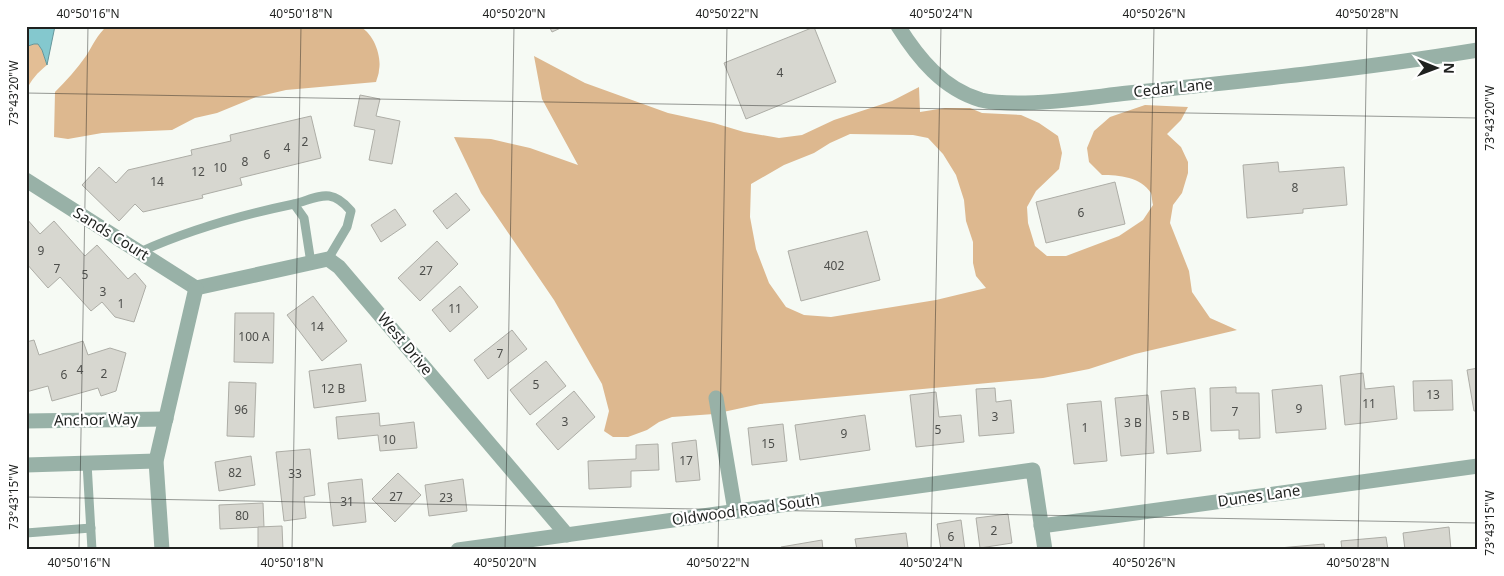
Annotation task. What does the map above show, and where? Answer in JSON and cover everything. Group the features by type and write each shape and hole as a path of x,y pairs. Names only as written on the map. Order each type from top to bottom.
{"street":[{"name":"Cedar Lane","path":"898,26 926,65 944,82 981,100 999,103 1037,103 1243,81 1409,61 1478,50"},
{"name":"Sands Court","path":"26,180 196,288"},
{"path":"162,550 156,462 196,288 328,259"},
{"name":"West Drive","path":"328,259 339,267 566,535"},
{"path":"716,398 734,512"},
{"name":"Anchor Way","path":"26,421 166,418"},
{"path":"26,465 156,462"},
{"name":"Dunes Lane","path":"1041,526 1478,466"},
{"name":"Oldwood Road South","path":"458,550 1033,470 1041,526"},
{"path":"1041,526 1045,550"}],"lane":[{"path":"140,252 176,236 252,213 330,194 342,200 351,211 347,227 328,259"},
{"path":"294,204 304,218 311,263"},
{"path":"87,463 92,550"},
{"path":"26,532 91,528"}],"shaded area":[{"path":"107,26 358,26 372,38 378,51 379,73 376,82 286,90 256,97 217,113 195,118 172,130 102,133 68,139 54,137 55,92 79,66"},
{"path":"38,44 42,50 47,65 30,83 26,91 26,50 28,46"},
{"path":"534,56 585,83 668,113 744,132 779,138 802,135 834,120 892,101 919,87 920,112 945,108 970,108 982,113 1021,115 1039,123 1058,136 1062,153 1059,169 1036,191 1027,207 1028,223 1035,246 1047,256 1066,256 1119,236 1143,220 1153,205 1151,193 1142,183 1122,176 1102,175 1089,162 1087,148 1094,131 1110,117 1145,105 1188,107 1181,120 1167,134 1181,147 1188,162 1188,173 1182,193 1173,205 1170,223 1189,271 1192,292 1210,318 1237,330 1135,354 1089,369 1043,378 760,404 714,414 672,417 628,437 613,437 604,431 609,411 602,384 554,300 481,193 454,137 491,139 530,148 578,165 542,99","holes":["850,134 913,135 928,138 943,154 956,175 964,200 966,221 973,242 973,263 976,276 986,288 936,300 831,317 804,315 786,307 769,283 756,249 750,217 751,184 784,165 814,153"]}],"water":[{"path":"26,26 55,26 47,65 38,44 28,46 26,50"}],"building":[{"path":"549,26 565,26 552,32"},
{"path":"814,27 836,82 746,119 724,63"},
{"path":"360,95 380,99 376,116 400,121 392,164 369,160 375,130 354,126"},
{"path":"311,116 321,158 240,178 242,185 202,195 203,198 143,212 135,204 119,221 82,185 99,167 116,183 128,170 192,155 191,150 231,141 230,135"},
{"path":"1278,162 1279,172 1344,167 1347,205 1303,209 1303,213 1247,218 1243,165"},
{"path":"1115,182 1125,224 1046,243 1036,202"},
{"path":"456,193 470,210 447,229 433,211"},
{"path":"395,209 406,225 381,242 371,225"},
{"path":"26,218 40,234 54,221 85,256 97,245 128,279 135,273 146,286 134,322 115,317 102,302 91,311 60,277 48,288 26,263"},
{"path":"867,231 880,280 801,301 788,251"},
{"path":"437,241 458,264 420,301 398,278"},
{"path":"460,286 478,307 450,332 432,310"},
{"path":"313,296 347,341 322,361 287,315"},
{"path":"235,313 274,313 273,363 234,362"},
{"path":"512,330 527,349 488,379 474,360"},
{"path":"34,340 39,355 83,341 88,355 110,348 126,353 116,391 101,396 98,388 52,401 48,386 26,392 26,342"},
{"path":"546,361 566,386 530,415 510,390"},
{"path":"361,364 366,401 314,408 309,371"},
{"path":"1478,368 1478,411 1474,411 1467,370"},
{"path":"1363,373 1365,389 1394,386 1397,419 1345,425 1340,376"},
{"path":"1452,380 1453,410 1414,411 1413,381"},
{"path":"229,382 256,383 254,437 227,436"},
{"path":"1322,385 1326,429 1276,433 1272,390"},
{"path":"1236,387 1236,393 1259,393 1260,438 1239,439 1239,430 1211,431 1210,388"},
{"path":"995,388 996,402 1011,400 1014,433 979,436 976,389"},
{"path":"1195,388 1201,451 1167,454 1161,391"},
{"path":"574,391 595,417 558,450 536,424"},
{"path":"936,392 939,417 961,415 964,442 916,447 910,395"},
{"path":"1148,395 1154,453 1121,456 1115,398"},
{"path":"1101,401 1107,461 1074,464 1067,404"},
{"path":"379,413 380,426 414,422 417,448 380,451 378,435 338,439 336,417"},
{"path":"865,415 870,450 800,460 795,425"},
{"path":"783,424 787,461 752,465 748,428"},
{"path":"696,440 700,480 676,482 672,443"},
{"path":"658,444 659,470 631,471 631,487 589,489 588,461 636,459 636,445"},
{"path":"310,449 315,495 304,497 306,518 284,521 276,452"},
{"path":"251,456 255,485 219,491 215,462"},
{"path":"398,473 421,495 395,522 372,499"},
{"path":"362,479 366,522 333,526 328,483"},
{"path":"463,479 467,511 429,516 425,485"},
{"path":"263,503 264,527 220,529 219,505"},
{"path":"1008,514 1012,543 980,548 976,518"},
{"path":"961,520 965,550 941,550 937,524"},
{"path":"282,526 283,550 258,550 258,527"},
{"path":"1449,527 1451,550 1405,550 1403,533"},
{"path":"906,533 908,548 857,550 855,539"},
{"path":"1386,537 1388,550 1342,550 1341,541"},
{"path":"822,540 823,550 782,550 781,547"},
{"path":"1324,544 1325,550 1279,550 1279,548"}]}
